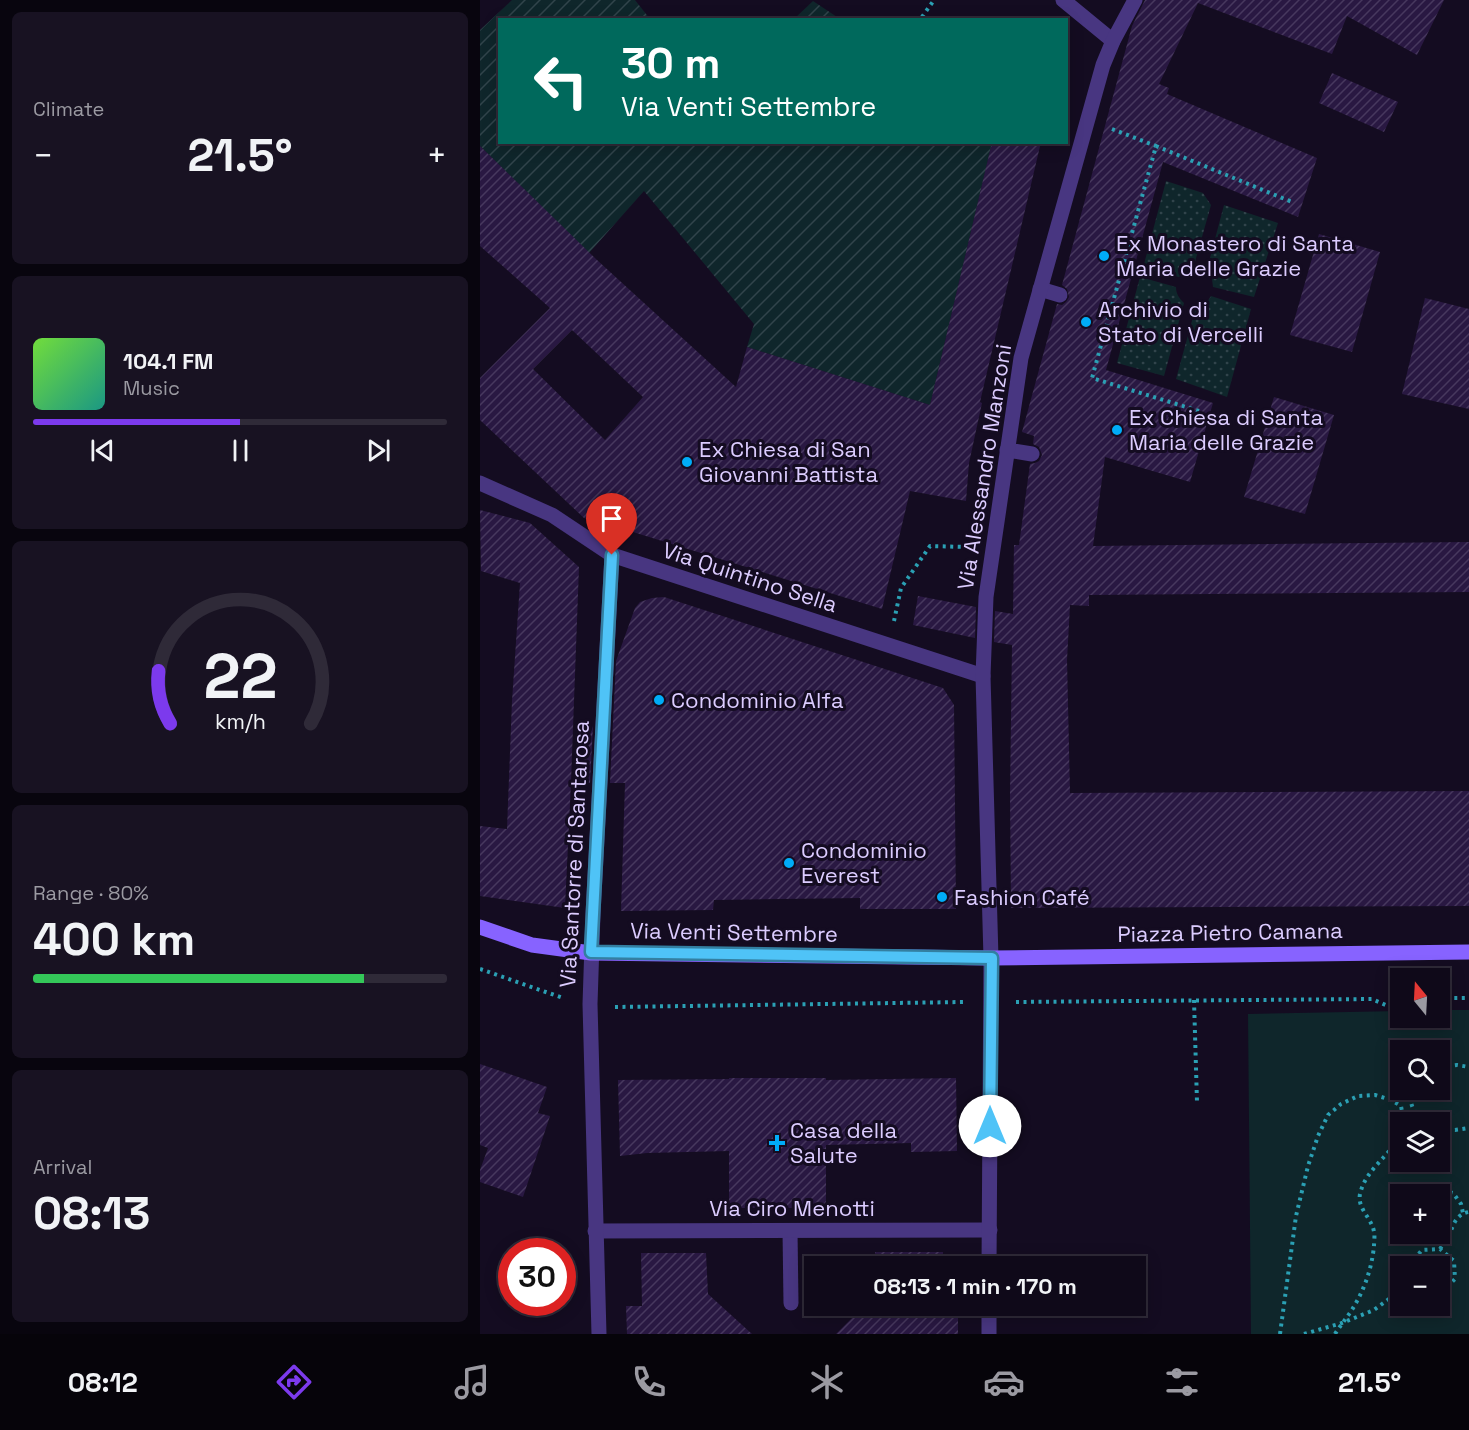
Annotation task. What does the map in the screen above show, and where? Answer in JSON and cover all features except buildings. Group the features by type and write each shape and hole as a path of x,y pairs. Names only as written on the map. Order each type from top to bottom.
{"main road":[{"name":"Via Venti Settembre","path":"480,927 532,945 591,952 992,958"},
{"name":"Piazza Pietro Camana","path":"992,958 1469,952"}],"street":[{"path":"1063,0 1113,41"},
{"name":"Via Alessandro Manzoni","path":"990,1256 992,958 983,676 986,597 1021,358 1103,65 1135,0"},
{"path":"1040,289 1060,295"},
{"path":"1007,450 1032,454"},
{"name":"Via Quintino Sella","path":"480,483 552,515 612,555 983,676"},
{"name":"Via Santorre di Santarosa","path":"599,1334 590,1004 612,555"},
{"name":"Via Ciro Menotti","path":"596,1231 990,1230"},
{"path":"790,1231 791,1303"},
{"path":"989,1316 989,1334"}],"path":[{"path":"922,17 934,0"},
{"path":"1105,126 1292,202"},
{"path":"1156,146 1092,378 1198,411"},
{"path":"893,625 901,588 930,546 973,547"},
{"path":"480,969 555,996 611,1006 971,1002"},
{"path":"1450,998 1469,998"},
{"path":"1015,1002 1372,999 1390,1006"},
{"path":"1194,1000 1197,1102"},
{"path":"1450,1066 1469,1067"},
{"path":"1280,1334 1296,1216 1308,1166 1328,1115 1341,1104 1358,1096 1375,1095 1401,1106 1412,1103"},
{"path":"1412,1100 1415,1112"},
{"path":"1401,1106 1402,1112"},
{"path":"1450,1130 1469,1128"},
{"path":"1335,1334 1356,1302 1373,1263 1375,1233 1359,1200 1365,1180 1373,1167 1390,1150"},
{"path":"1450,1192 1461,1204 1463,1213"},
{"path":"1440,1249 1449,1236 1454,1222 1463,1213 1469,1212"},
{"path":"1417,1256 1422,1250 1440,1249 1448,1256"},
{"path":"1450,1258 1454,1261 1455,1279 1450,1284"},
{"path":"1304,1334 1342,1323 1374,1310 1390,1298"}],"green space":[{"path":"512,0 635,0 649,18 498,18 498,144 992,144 930,405 747,347 754,324 644,191 589,253 480,146 480,30"},
{"path":"813,1 838,18 795,18"},
{"path":"1166,181 1203,193 1211,205 1193,269 1186,270 1179,277 1143,268"},
{"path":"1224,205 1278,223 1254,297 1213,287 1212,279 1206,273"},
{"path":"1140,277 1176,287 1178,296 1184,303 1164,376 1117,363"},
{"path":"1211,296 1251,309 1227,397 1176,379 1196,306 1207,302"},
{"path":"1450,1010 1469,1010 1469,1334 1251,1334 1248,1014 1390,1011 1390,1028 1450,1028"}],"place":[{"name":"Ex Monastero di Santa Maria delle Grazie","path":"1104,256"},
{"name":"Archivio di Stato di Vercelli","path":"1086,322"},
{"name":"Ex Chiesa di Santa Maria delle Grazie","path":"1117,430"},
{"name":"Ex Chiesa di San Giovanni Battista","path":"687,462"},
{"name":"Condominio Alfa","path":"659,700"},
{"name":"Condominio Everest","path":"789,863"},
{"name":"Fashion Café","path":"942,897"},
{"name":"Casa della Salute","path":"777,1143"}],"route":[{"path":"612,555 591,952 992,958 990,1126"}]}
